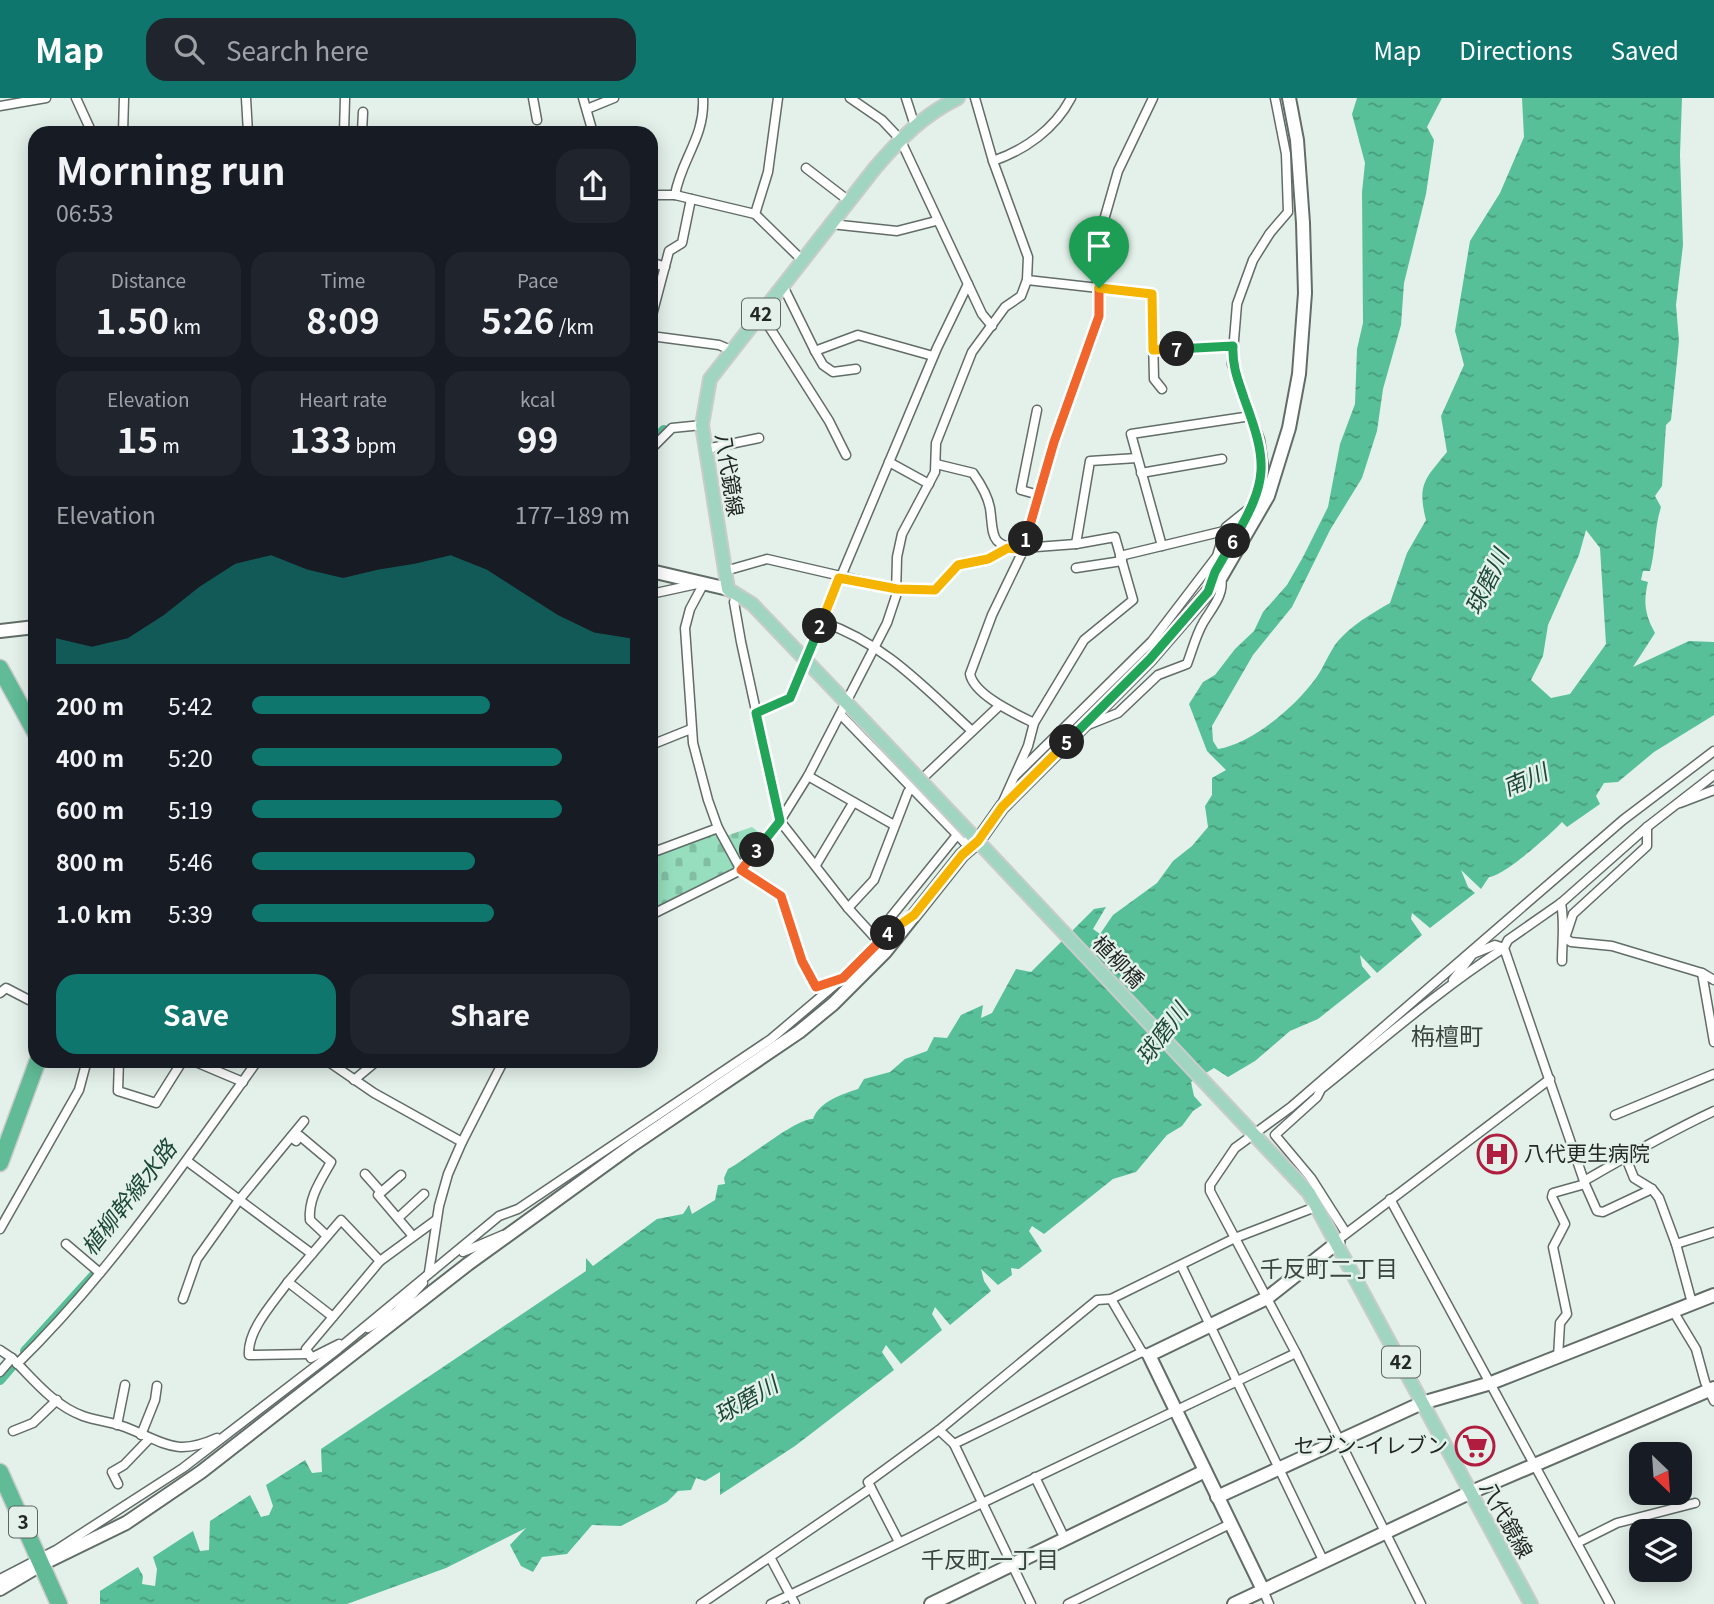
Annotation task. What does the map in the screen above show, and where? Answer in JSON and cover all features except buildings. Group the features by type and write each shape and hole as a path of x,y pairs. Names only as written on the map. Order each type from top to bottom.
{"highway":[{"path":"0,668 28,719"},
{"path":"0,1163 34,1068"},
{"name":"3","path":"0,1472 59,1604"}],"main road":[{"name":"八代鏡線","path":"734,591 725,571 702,425 710,379 900,139 931,111 958,98"},
{"name":"42","path":"734,591 847,702 972,841"},
{"name":"植柳橋","path":"972,841 1254,1132"},
{"name":"八代鏡線","path":"1254,1132 1294,1174 1342,1237 1422,1403 1531,1604"}],"street":[{"path":"0,106 46,98"},
{"path":"76,98 89,126"},
{"path":"123,126 124,98"},
{"path":"246,98 248,126"},
{"path":"344,126 345,98"},
{"path":"533,98 537,120"},
{"path":"583,98 591,126"},
{"path":"587,109 614,98"},
{"path":"675,195 678,178 701,128 703,98"},
{"path":"755,214 768,172 778,98"},
{"path":"850,98 882,120 900,139 936,221 992,326"},
{"path":"906,98 915,125"},
{"path":"658,912 741,870 780,821 808,776 887,624 897,589 897,557 902,534 929,484 936,464 936,443 972,352 1005,307 1021,296 1027,280 1028,257 1023,236 993,161 975,98"},
{"path":"993,161 1015,153 1041,134 1062,116 1071,98"},
{"path":"1034,723 999,706 971,680 970,674 992,615 1023,549 1099,316 1099,288 1095,274 1100,234 1118,171 1153,98"},
{"path":"1276,98 1297,140"},
{"path":"1218,575 1251,507 1264,468 1260,440 1232,364 1237,304 1253,260 1270,233 1289,212 1286,154 1276,98"},
{"path":"0,1580 42,1564 126,1522 201,1472 398,1315 509,1234 799,1032 833,1004 885,952 1002,807 1150,659 1208,592 1268,496 1289,428 1299,374 1305,293 1297,140 1289,98"},
{"path":"362,126 363,112"},
{"path":"806,168 849,201"},
{"path":"658,195 691,198 755,214 803,261"},
{"path":"658,293 669,251 682,243 691,198"},
{"path":"831,224 897,231 936,221"},
{"path":"658,264 665,267"},
{"path":"1027,280 1152,294 1154,379 1162,389"},
{"path":"756,713 790,698 933,356 968,284"},
{"path":"783,286 823,365 833,372 856,369"},
{"path":"761,314 829,421 846,455"},
{"path":"815,351 858,335 933,356"},
{"path":"658,337 719,345 733,351"},
{"path":"1153,350 1233,346"},
{"path":"1037,410 1021,489 1039,495"},
{"path":"1162,546 1131,434 1251,416"},
{"path":"658,442 672,428 702,425"},
{"path":"706,449 759,438"},
{"path":"1076,544 1090,461 1137,458"},
{"path":"1141,473 1222,459"},
{"path":"889,462 929,484"},
{"path":"936,464 973,473 988,502 990,528 1008,548"},
{"path":"1076,568 1121,559 1224,531 1251,507"},
{"path":"1081,728 1118,713 1157,675 1187,664 1202,624 1214,607 1223,584 1218,575 1217,556 1224,531"},
{"path":"725,571 766,559 839,578 897,589 935,590 958,565 988,559 1008,548 1076,544 1115,537 1133,600 1084,640 1065,667 1034,723 1016,776 1002,800 1002,807"},
{"path":"1016,776 1152,641 1217,556"},
{"path":"658,573 734,591 756,713 780,821 848,908 878,941"},
{"path":"658,593 704,583"},
{"path":"704,583 690,610 685,628 691,729 718,828 741,870 781,896 802,961 816,987 843,978"},
{"path":"822,622 846,629 876,646 972,731"},
{"path":"0,631 28,628"},
{"path":"848,908 874,880 894,825 912,788 999,706"},
{"path":"841,715 912,788 972,841"},
{"path":"658,742 691,729"},
{"path":"1421,1604 1209,1185 1235,1148 1291,1107 1623,820 1714,751"},
{"path":"1342,1237 1319,1189 1275,1135 1317,1097 1321,1089 1446,989 1504,948 1508,940 1562,907 1647,827 1714,775"},
{"path":"808,776 894,825"},
{"path":"1674,805 1714,790"},
{"path":"816,865 853,803"},
{"path":"1562,961 1562,943 1573,914 1647,846 1647,827"},
{"path":"658,850 718,828"},
{"path":"878,941 882,928 972,841"},
{"path":"1562,907 1585,905"},
{"path":"1562,907 1565,938"},
{"path":"0,1590 141,1497 232,1430 451,1258 499,1216 518,1209 771,1039 843,978 878,941 914,915"},
{"path":"1565,938 1571,942 1612,946 1702,973 1714,981"},
{"path":"1446,989 1468,956 1495,945 1504,948"},
{"path":"1504,948 1584,1182 1597,1210 1603,1212 1653,1189"},
{"path":"1702,973 1714,1042"},
{"path":"0,993 6,988 28,999"},
{"path":"0,1229 79,1090 85,1068"},
{"path":"119,1068 118,1091 156,1103 178,1068"},
{"path":"210,1068 243,1082"},
{"path":"0,1372 100,1273 187,1161 253,1068"},
{"path":"338,1068 462,1142"},
{"path":"355,1080 369,1068"},
{"path":"436,1220 380,1261 306,1349 311,1358 398,1315 429,1273 436,1220 448,1174 500,1068"},
{"path":"1615,1115 1714,1073"},
{"path":"954,1444 1267,1298 1390,1199 1550,1079"},
{"path":"1559,1357 1560,1324 1567,1314 1553,1247 1565,1224 1552,1197 1553,1193 1584,1182 1599,1169 1626,1158 1667,1132 1714,1111"},
{"path":"183,1299 197,1259 239,1200 304,1121"},
{"path":"291,1137 296,1141 300,1136 331,1162 316,1188 309,1211 310,1220 327,1237"},
{"path":"1626,1158 1634,1178 1653,1189 1659,1198 1676,1244 1692,1303"},
{"path":"187,1161 312,1254"},
{"path":"365,1174 381,1192"},
{"path":"401,1175 378,1195 412,1235"},
{"path":"398,1218 424,1195"},
{"path":"1390,1199 1610,1604"},
{"path":"899,1542 868,1482 939,1430 1097,1300 1111,1299 1235,1238 1318,1206"},
{"path":"309,1354 249,1355 248,1345 258,1325 288,1282 341,1220 380,1261"},
{"path":"1676,1244 1714,1232"},
{"path":"451,1258 509,1234"},
{"path":"66,1244 100,1273"},
{"path":"1181,1265 1324,1562"},
{"path":"288,1282 333,1317"},
{"path":"1217,1497 1422,1403 1491,1383 1714,1295"},
{"path":"1111,1299 1146,1353 1269,1604"},
{"path":"1234,1604 1469,1493 1712,1393 1696,1349 1673,1311"},
{"path":"0,1350 38,1387 57,1400 85,1416 117,1425 167,1447 197,1447 266,1414 272,1417"},
{"path":"771,1604 1296,1353"},
{"path":"117,1425 125,1385"},
{"path":"118,1484 112,1472 124,1465 145,1437 157,1386"},
{"path":"13,1431 33,1423 57,1400"},
{"path":"939,1430 954,1444 1031,1604"},
{"path":"931,1604 1205,1471"},
{"path":"1035,1477 1065,1539"},
{"path":"701,1604 771,1559 871,1488"},
{"path":"1577,1543 1617,1523 1695,1503"},
{"path":"1068,1604 1230,1524"},
{"path":"771,1559 795,1604"}],"green space":[{"path":"752,827 762,835 735,867 658,908 658,853 716,830 726,836"}],"water":[{"path":"1357,98 1442,98 1427,127 1434,140 1426,194 1404,283 1401,325 1383,389 1377,431 1362,478 1330,530 1292,607 1253,655 1212,726 1213,741 1218,749 1231,746 1272,722 1307,689 1344,635 1390,603 1407,553 1426,520 1422,498 1425,483 1447,452 1441,416 1464,365 1455,331 1470,241 1500,193 1524,137 1522,98 1682,98 1680,155 1683,245 1676,305 1679,341 1671,420 1666,425 1662,486 1655,496 1661,507 1650,571 1643,571 1641,580 1648,582 1646,608 1655,633 1633,667 1689,641 1714,642 1714,715 1654,752 1618,782 1604,783 1596,796 1600,804 1567,827 1562,822 1516,862 1489,877 1481,889 1461,870 1468,887 1475,893 1430,928 1412,913 1411,919 1422,935 1377,973 1360,955 1362,966 1371,977 1318,1019 1290,1031 1255,1061 1228,1077 1214,1068 1191,1082 1194,1096 1202,1105 1193,1111 1182,1126 1167,1135 1136,1172 1113,1179 1044,1234 1032,1226 1029,1231 1042,1251 1019,1269 1011,1268 1012,1275 998,1285 981,1269 984,1281 991,1291 950,1325 935,1307 932,1314 942,1330 901,1364 886,1345 882,1352 894,1370 795,1446 720,1495 720,1472 705,1481 696,1478 691,1490 678,1491 667,1502 621,1526 592,1525 567,1554 542,1557 533,1572 521,1566 510,1545 526,1528 446,1568 347,1604 100,1604 100,1591 138,1567 143,1576 142,1584 155,1586 157,1569 153,1557 193,1531 200,1551 209,1550 210,1521 250,1495 261,1517 269,1515 273,1506 266,1485 305,1460 312,1473 322,1472 321,1449 586,1271 586,1258 593,1266 657,1219 683,1214 689,1205 692,1214 715,1200 718,1185 725,1184 724,1178 728,1169 785,1131 813,1119 826,1103 858,1089 864,1079 890,1072 905,1059 927,1051 934,1037 947,1038 961,1015 983,1005 981,1018 992,1013 1016,969 1031,972 1094,909 1106,907 1093,929 1100,934 1113,915 1157,883 1173,861 1192,846 1208,827 1205,806 1212,795 1212,778 1226,770 1207,751 1189,704 1203,682 1215,675 1235,649 1254,631 1263,612 1287,585 1303,557 1328,507 1340,444 1355,404 1357,349 1363,323 1362,192 1365,163 1352,114","holes":["1586,530 1600,548 1606,644 1570,694 1551,698 1531,680 1543,656 1548,625 1579,555"]}],"waterway":[{"name":"植柳幹線水路","path":"658,436 664,430"},
{"name":"植柳幹線水路","path":"25,1351 93,1276"},
{"name":"植柳幹線水路","path":"0,1380 12,1366"}],"place":[{"name":"八代更生病院","path":"1497,1154"},
{"name":"セブン-イレブン","path":"1475,1446"}],"district":[{"name":"栴檀町","path":"1447,1037"},
{"name":"千反町二丁目","path":"1329,1269"},
{"name":"千反町一丁目","path":"990,1560"}],"route":[{"path":"1099,288 1152,294 1153,350 1233,346 1232,364 1260,440 1264,468 1251,507 1215,572 1208,592 1150,659 1002,807 978,841 962,855 914,915 878,941 843,978 816,987 802,961 781,896 741,870 780,821 756,713 790,698 839,578 897,589 935,590 958,565 988,559 1008,548 1023,550 1054,442 1099,316 1099,288"}],"water label":[{"name":"球磨川","path":"1487,582"},
{"name":"南川","path":"1525,780"},
{"name":"球磨川","path":"1162,1034"},
{"name":"球磨川","path":"746,1400"}]}
